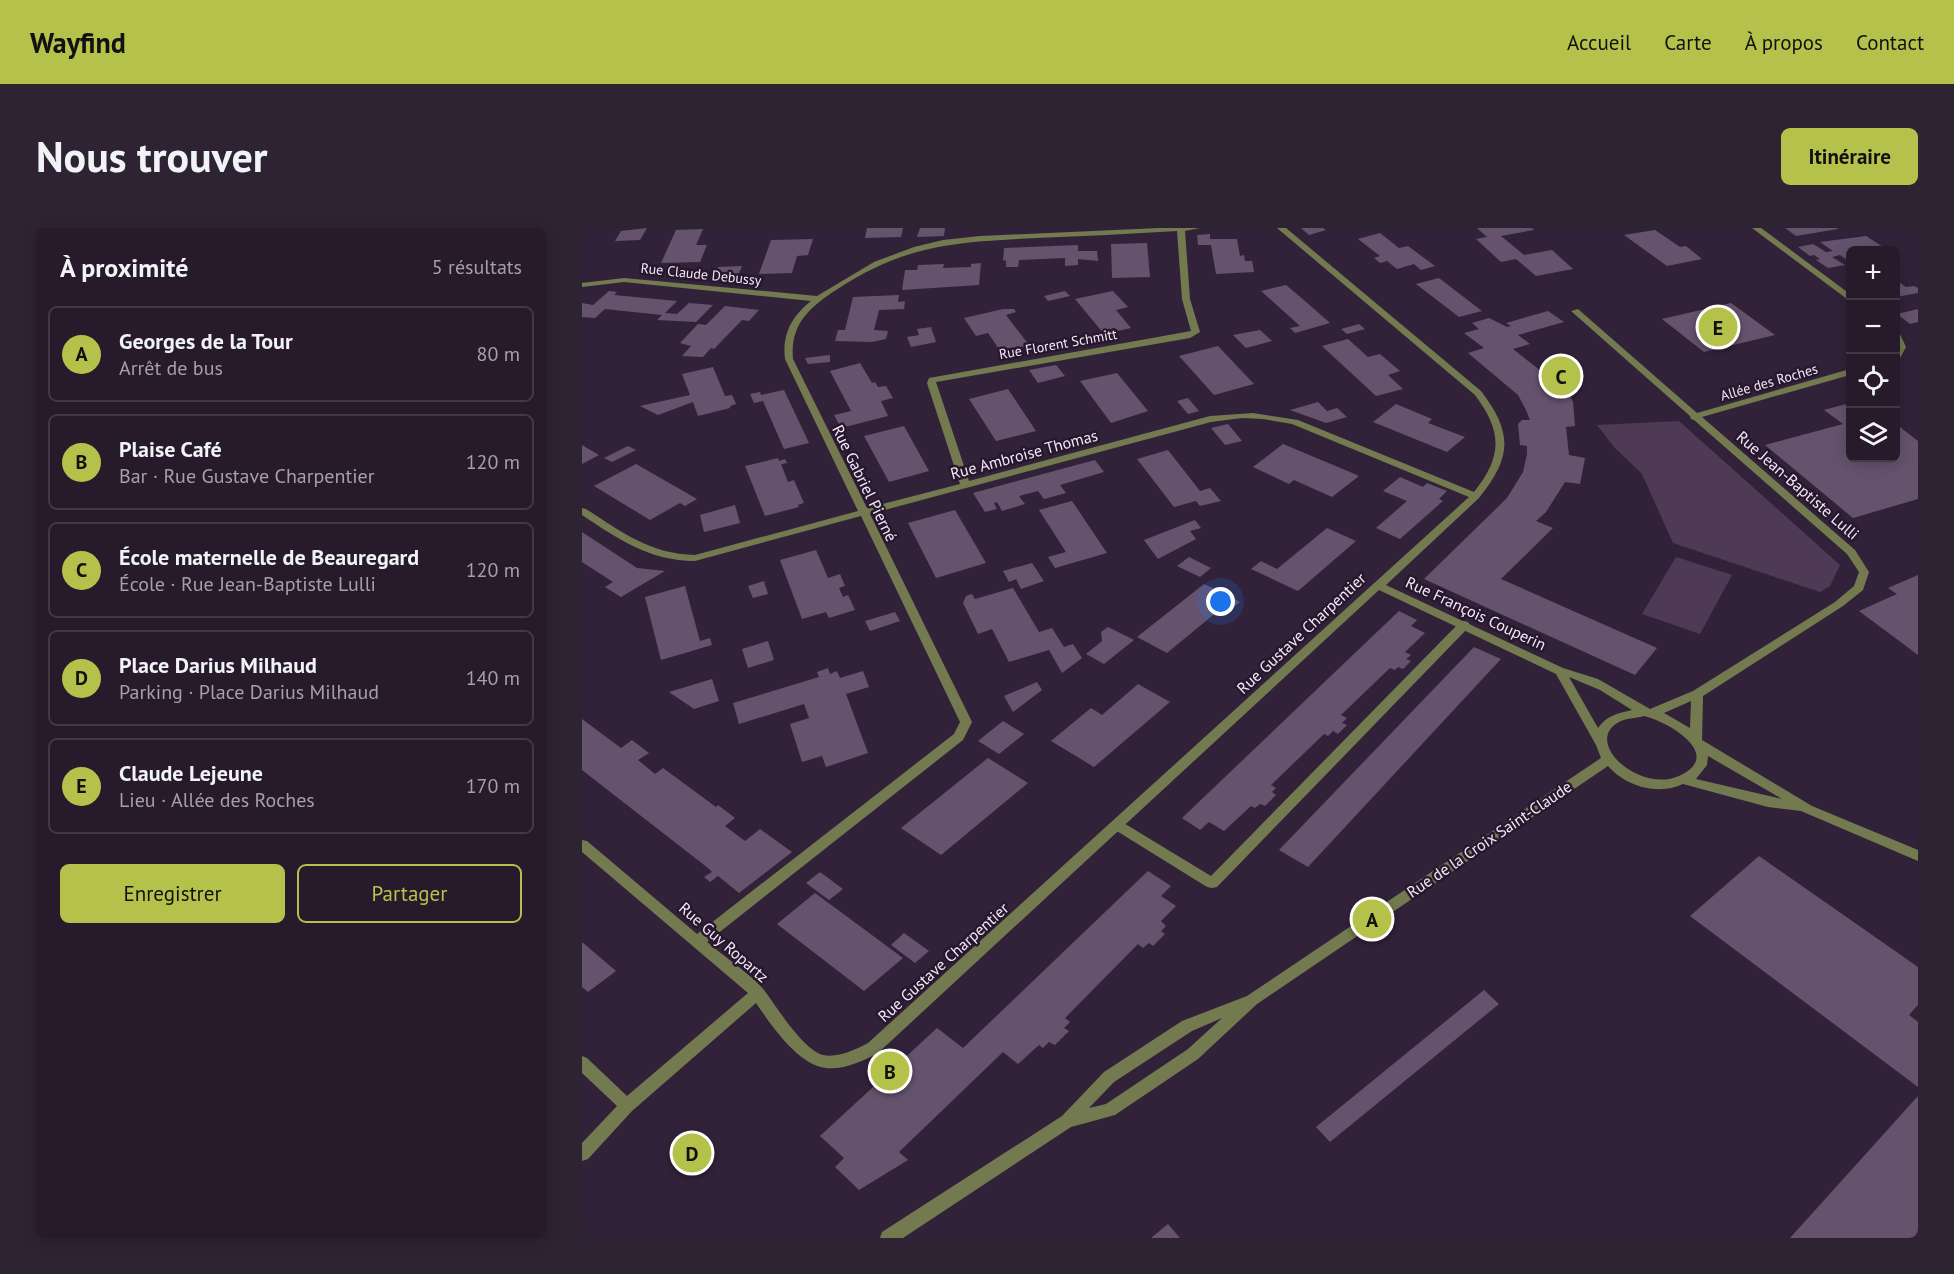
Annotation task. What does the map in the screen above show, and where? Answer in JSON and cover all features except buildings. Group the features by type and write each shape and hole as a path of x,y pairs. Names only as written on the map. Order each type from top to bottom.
{"street":[{"name":"Rue Gabriel Pierné","path":"698,941 959,737 966,723 863,514 788,352 790,332 795,322 818,299 873,266 905,253 947,241 1196,228"},
{"name":"Rue Gustave Charpentier","path":"873,1048 1476,496 1495,470 1502,448 1499,429 1488,406 1471,387 1281,228"},
{"path":"1756,228 1846,293"},
{"name":"Rue Florent Schmitt","path":"965,485 931,383 932,380 1190,335 1196,332 1186,299 1181,229"},
{"name":"Rue Claude Debussy","path":"582,285 624,280 818,299"},
{"name":"Rue Jean-Baptiste Lulli","path":"1575,311 1851,552 1864,572 1863,582 1853,594 1696,694 1648,713"},
{"name":"Allée des Roches","path":"1694,417 1846,373"},
{"name":"Rue Ambroise Thomas","path":"582,512 645,550 662,557 680,559 708,555 1210,419 1248,415 1276,417 1295,422 1476,496"},
{"name":"Rue François Couperin","path":"1377,585 1560,670 1582,675 1648,713"},
{"path":"1117,825 1212,882 1464,625"},
{"path":"1560,670 1600,742 1607,760 1628,777 1642,782 1671,784 1694,774 1700,766 1702,756 1698,742 1696,694"},
{"path":"1600,742 1602,732 1612,720 1630,713 1648,713 1678,723 1698,742 1808,809 1918,856"},
{"name":"Rue de la Croix Saint-Claude","path":"1067,1121 1110,1110 1193,1054 1252,1000 1607,760"},
{"path":"1684,780 1768,802 1808,809"},
{"name":"Rue Guy Ropartz","path":"582,845 758,993 765,1007 787,1032 818,1059 842,1060 858,1057 873,1048"},
{"path":"585,1151 627,1106 758,993"},
{"name":"Rue de la Croix Saint-Claude","path":"888,1238 1067,1121 1109,1077 1187,1026 1252,1000"},
{"path":"582,1063 627,1106"}],"shaded area":[{"path":"1679,421 1840,565 1830,586 1820,592 1673,543 1642,474 1614,447 1597,425"},
{"path":"1676,557 1732,575 1700,634 1642,614"}],"place":[{"name":"Claude Lejeune","path":"1718,327"},
{"name":"École maternelle de Beauregard","path":"1561,376"},
{"name":"Georges de la Tour","path":"1372,919"},
{"name":"Plaise Café","path":"890,1071"},
{"name":"Place Darius Milhaud","path":"692,1153"}]}
